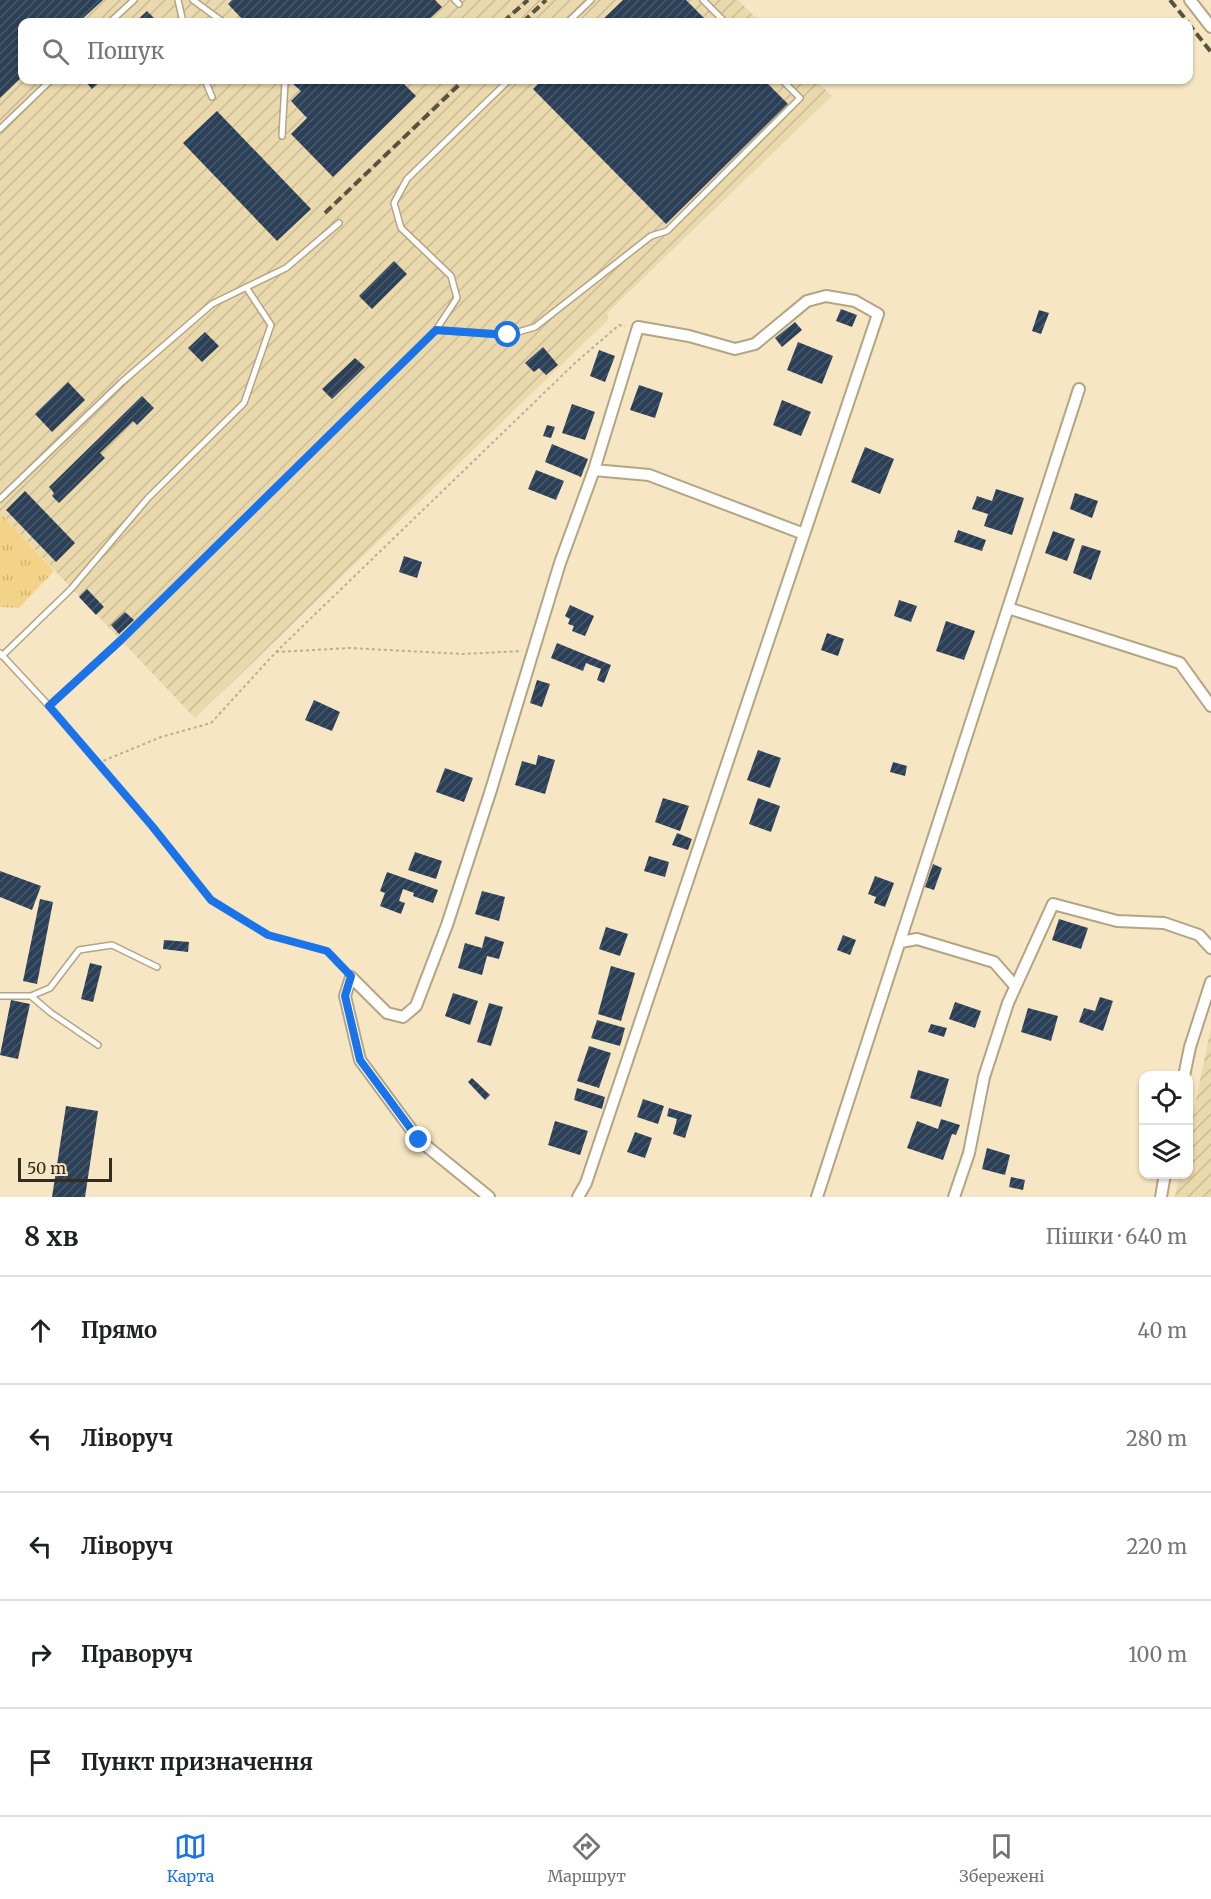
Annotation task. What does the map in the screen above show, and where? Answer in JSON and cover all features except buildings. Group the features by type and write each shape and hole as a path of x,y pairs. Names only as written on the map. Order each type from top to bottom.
{"street":[{"path":"1190,0 1211,27"},
{"path":"489,1197 419,1140 360,1060 345,996 351,976 387,1013 403,1017 416,1006 447,925 560,562 594,470 638,327 689,336 735,349 755,344 807,301 826,296 855,301 878,314 586,1183 578,1197"},
{"path":"817,1197 1079,389"},
{"path":"594,470 649,476 804,534"},
{"path":"1008,608 1180,663 1211,706"},
{"path":"954,1197 969,1153 984,1077 1008,1003 1053,904 1117,921 1164,923 1199,935 1211,948"},
{"path":"901,942 917,939 994,962 1015,987"},
{"path":"1185,1071 1190,1047 1211,982"},
{"path":"1161,1197 1164,1179"}],"lane":[{"path":"114,18 134,0"},
{"path":"178,0 182,18"},
{"path":"193,0 218,18"},
{"path":"572,18 591,0"},
{"path":"703,0 721,18"},
{"path":"0,129 47,84"},
{"path":"207,84 212,97"},
{"path":"282,136 285,84"},
{"path":"246,287 271,325 244,403 148,498 71,589 1,655 49,706 121,640 436,330 457,298 451,276 401,228 394,203 407,179 505,84"},
{"path":"436,330 508,335 535,327 651,236 667,231 800,98 786,84"},
{"path":"0,499 122,382 212,304 286,268 339,223"},
{"path":"0,996 31,996 50,988 79,950 112,945 157,967"},
{"path":"31,996 51,1013 98,1045"}],"path":[{"path":"98,763 161,736 211,723 276,652 575,363 619,325 638,327"},
{"path":"276,652 350,648 463,654 534,651"},
{"path":"49,706 152,826 211,900 268,935 327,951 351,976"}],"shaded area":[{"path":"0,0 738,0 756,18 18,18 18,84 820,84 832,96 607,313 609,319 195,718 0,513"},
{"path":"1211,1028 1211,1197 1175,1197 1178,1179 1193,1179 1193,1113"}],"green space":[{"path":"0,513 54,571 19,608 0,607"}],"railway":[{"path":"508,18 528,0"},
{"path":"527,18 546,0"},
{"path":"1170,0 1185,18"},
{"path":"1193,29 1211,52"},
{"path":"325,213 460,84"}],"route":[{"path":"419,1140 360,1060 345,996 351,976 327,951 268,935 211,900 152,826 49,706 121,640 436,330 508,335"}]}
